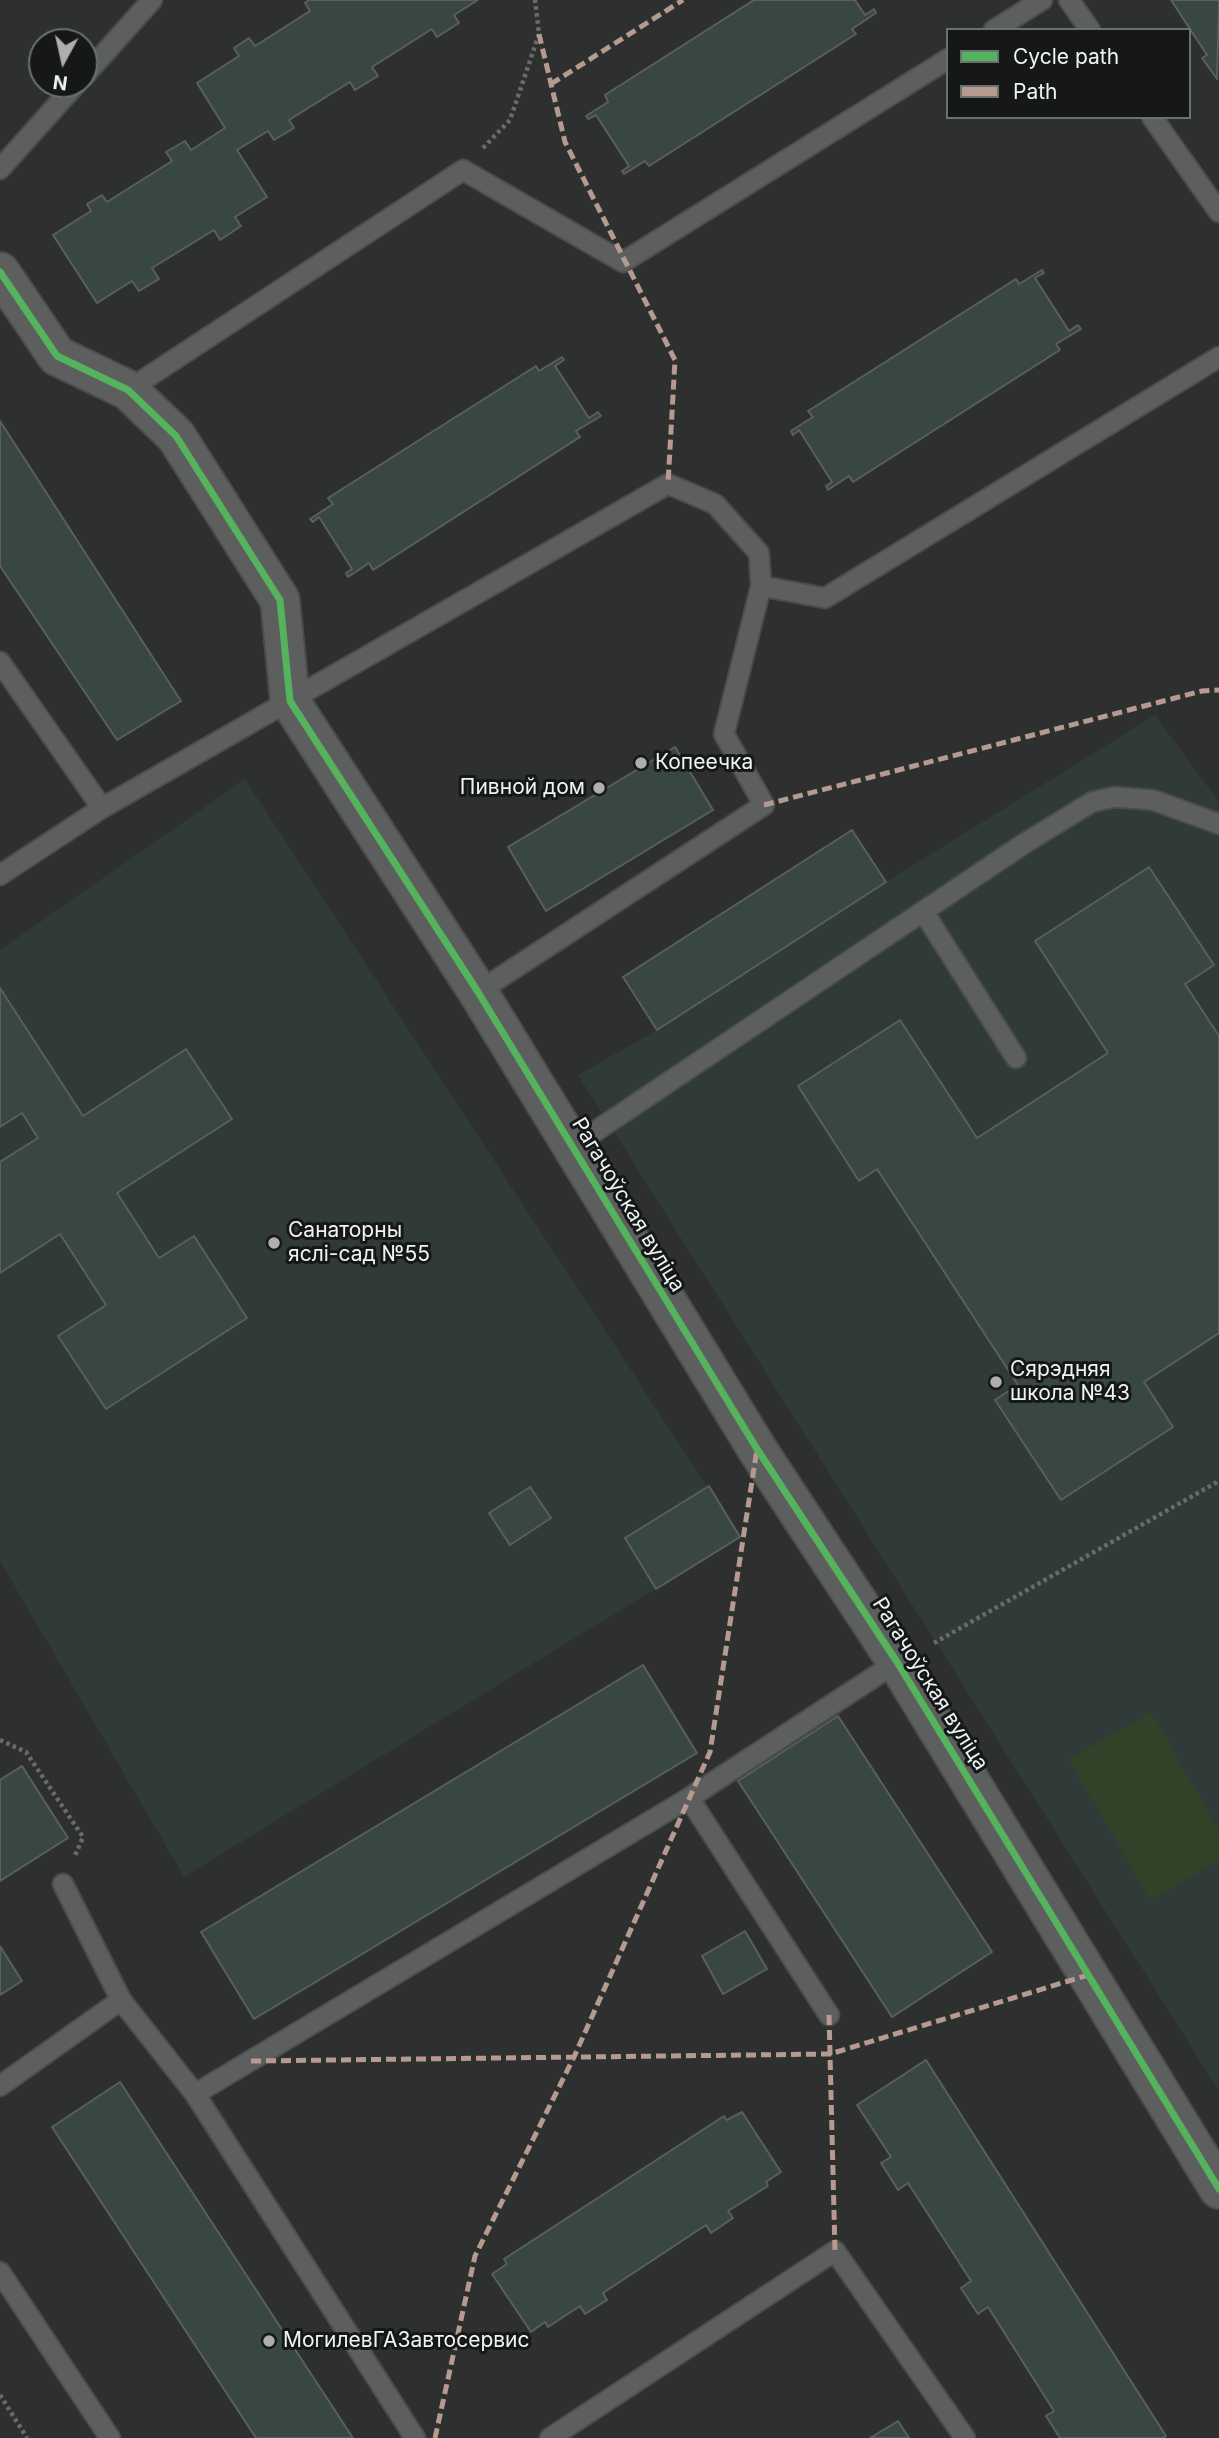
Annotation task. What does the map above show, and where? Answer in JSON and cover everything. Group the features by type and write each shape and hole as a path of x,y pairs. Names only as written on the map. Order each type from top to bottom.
{"street":[{"name":"Рагачоўская вуліца","path":"0,272 57,356 128,390 176,436 280,600 290,701 478,992 757,1449 897,1662 1219,2189"}],"lane":[{"path":"98,60 152,0"},
{"path":"997,28 1042,0"},
{"path":"1069,0 1089,28"},
{"path":"128,390 463,170 623,262 946,60"},
{"path":"0,169 63,98"},
{"path":"1153,119 1219,212"},
{"path":"761,586 825,598 1219,358"},
{"path":"0,875 102,808 668,484 715,504 759,553 761,586 724,734 764,805 478,992"},
{"path":"0,662 102,808"},
{"path":"572,1147 1025,843 1092,802 1114,797 1153,800 1219,824"},
{"path":"923,911 1016,1058"},
{"path":"195,2094 688,1798 897,1662"},
{"path":"688,1798 829,2015"},
{"path":"62,1884 121,2000 195,2094 415,2438"},
{"path":"0,2086 121,2000"},
{"path":"550,2438 835,2251 965,2438"},
{"path":"0,2272 110,2438"}],"path":[{"path":"463,170 510,120 539,34 535,0"},
{"path":"897,1662 1219,1481"},
{"path":"0,1740 26,1752 83,1837 62,1884"},
{"path":"0,2395 27,2438"}],"shaded area":[{"name":"Сярэдняя школа №43","path":"1155,715 1219,802 1219,2091 578,1075 657,1030 886,882"},
{"name":"Санаторны яслі-сад №55","path":"245,779 740,1537 184,1877 0,1561 0,950"}],"green space":[{"path":"1151,1712 1219,1830 1219,1861 1150,1900 1069,1759"}],"building":[{"path":"309,0 478,0 454,15 459,23 437,37 432,29 372,67 378,76 355,90 350,82 289,120 294,128 274,140 268,131 237,150 267,197 235,217 241,226 220,240 214,230 152,268 159,279 139,291 132,281 97,303 53,235 91,211 87,204 102,195 107,202 172,161 166,152 185,141 191,150 225,128 197,83 239,56 234,48 249,38 255,46 310,11 305,3"},
{"path":"754,0 855,0 865,15 874,9 876,13 852,29 856,34 649,166 645,161 624,174 622,171 629,166 596,115 588,119 586,116 608,102 605,95"},
{"path":"1171,0 1219,0 1217,79 1202,58 1207,55"},
{"path":"1042,270 1044,273 1035,278 1069,331 1078,325 1081,329 1056,344 1060,350 853,482 849,476 828,490 826,486 832,482 799,430 793,435 791,431 813,417 808,411 1016,279 1019,284"},
{"path":"562,357 564,360 555,366 589,418 598,412 601,416 576,431 580,437 373,570 369,563 348,577 346,573 352,569 319,517 313,522 310,519 333,504 328,498 536,366 539,371"},
{"path":"0,421 181,701 117,740 0,566"},
{"path":"675,747 713,810 546,911 508,847"},
{"path":"852,830 886,882 657,1030 623,977"},
{"path":"1149,867 1214,965 1185,984 1219,1036 1219,1333 1144,1382 1173,1427 1061,1500 995,1400 1018,1385 877,1169 859,1181 798,1086 900,1020 977,1138 1108,1053 1035,941"},
{"path":"0,988 83,1116 186,1049 232,1119 117,1193 159,1258 194,1236 247,1318 106,1409 58,1336 106,1305 60,1234 0,1273 0,1162 38,1138 22,1113 0,1127"},
{"path":"709,1486 740,1537 656,1589 625,1538"},
{"path":"530,1487 551,1518 510,1545 489,1513"},
{"path":"643,1665 697,1753 254,2019 201,1932"},
{"path":"838,1716 992,1952 892,2017 738,1781"},
{"path":"22,1766 68,1838 0,1881 0,1780"},
{"path":"745,1931 767,1969 723,1994 702,1956"},
{"path":"0,1946 22,1981 0,1995"},
{"path":"926,2060 1166,2436 1163,2438 1060,2438 1046,2416 1054,2411 988,2307 978,2314 961,2288 971,2281 908,2183 898,2190 881,2163 891,2157 857,2105"},
{"path":"120,2082 353,2438 256,2438 52,2127"},
{"path":"742,2112 781,2172 766,2182 768,2186 728,2211 733,2218 711,2233 706,2225 603,2293 607,2300 585,2314 580,2306 548,2327 545,2322 531,2332 492,2274 507,2264 504,2259 724,2116 727,2120"},
{"path":"898,2421 909,2438 870,2438"}],"marked path":[{"path":"551,84 683,0"},
{"path":"539,34 565,142 675,360 668,484"},
{"path":"764,805 1202,691 1219,690"},
{"path":"435,2438 475,2256 574,2057 710,1752 757,1449"},
{"path":"251,2061 830,2054 1088,1975"},
{"path":"829,2015 835,2251"}],"cycle path":[{"path":"0,272 57,356 128,390 176,436 280,600 290,701 478,992 757,1449 897,1662 1219,2189"}],"place":[{"name":"Копеечка","path":"641,763"},
{"name":"Пивной дом","path":"599,788"},
{"name":"Санаторны яслі-сад №55","path":"274,1243"},
{"name":"Сярэдняя школа №43","path":"996,1382"},
{"name":"МогилевГАЗавтосервис","path":"269,2341"}]}
